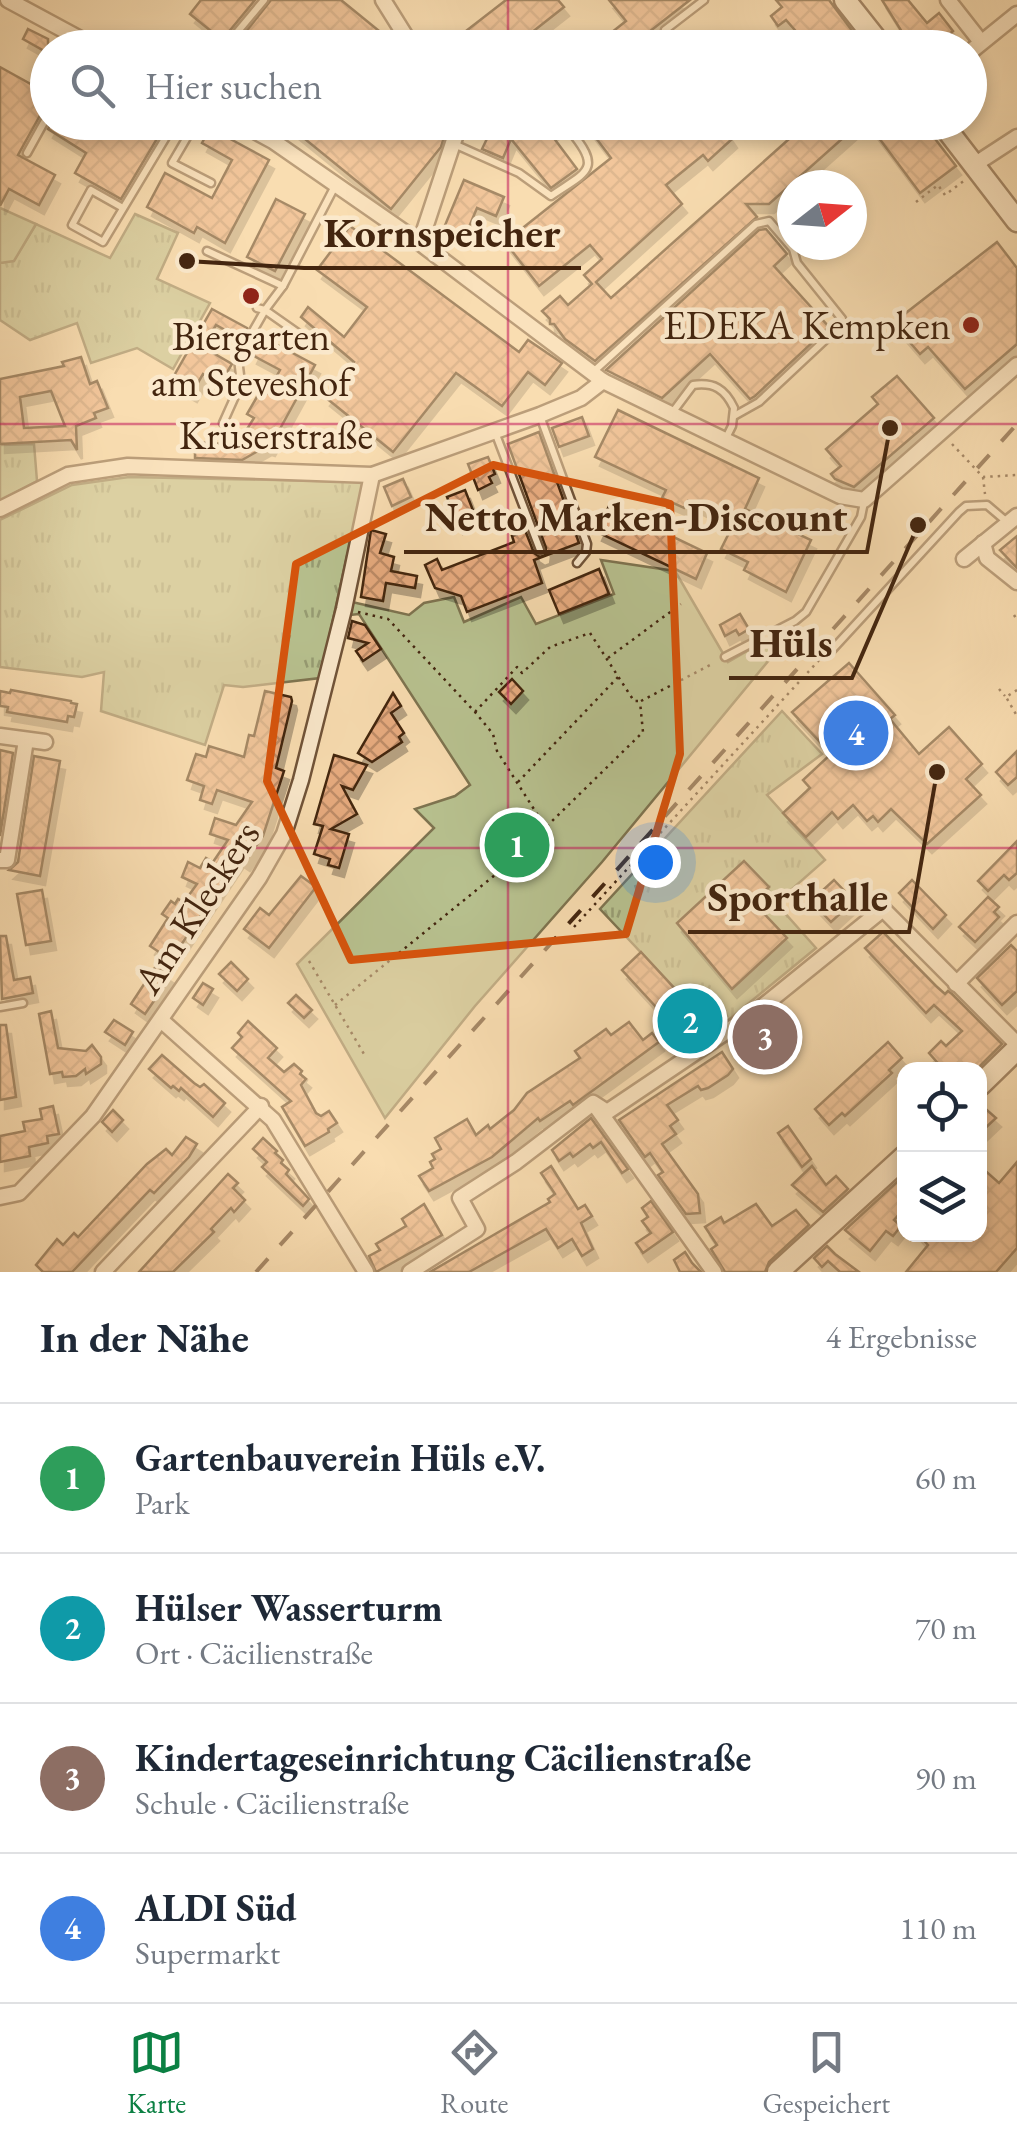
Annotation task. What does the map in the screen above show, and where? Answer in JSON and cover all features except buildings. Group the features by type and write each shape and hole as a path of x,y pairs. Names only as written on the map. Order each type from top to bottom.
{"street":[{"path":"0,12 6,0 60,30"},
{"path":"383,0 402,30"},
{"path":"845,0 868,30"},
{"path":"948,0 965,30"},
{"path":"987,38 1017,14"},
{"path":"976,167 1017,137"},
{"path":"270,140 420,243 597,377 840,496 864,500 1017,365"},
{"path":"420,243 454,140"},
{"path":"954,140 1017,222"},
{"name":"Krüserstraße","path":"0,509 68,475 128,466 372,474 580,398 597,377"},
{"name":"Am Kleckers","path":"0,1197 19,1193 93,1116 260,878 284,834 344,609 372,474"},
{"path":"964,560 1013,519"},
{"path":"984,544 987,558 1017,582"},
{"path":"0,736 46,742"},
{"path":"0,860 7,860 26,740"},
{"path":"594,1103 607,1112 666,1074 756,1011 884,909 1017,1046 987,1078"},
{"path":"956,984 1017,923"},
{"path":"162,1021 273,1120 366,1272"},
{"path":"410,1272 477,1230 460,1198 516,1162 594,1103"},
{"path":"594,1103 714,1272"},
{"path":"103,1272 261,1106"},
{"path":"778,1272 897,1163"}],"lane":[{"path":"239,30 264,0"},
{"path":"665,30 704,0"},
{"path":"27,153 34,140"},
{"path":"123,208 91,190 72,225 102,242 123,208 164,140"},
{"path":"185,140 172,163 211,184"},
{"path":"453,144 519,173 550,196 587,170 589,153 578,140"},
{"path":"253,332 261,309 283,286 336,185"},
{"path":"597,377 756,224 769,221 794,248 797,264 842,319 841,325 759,402 734,416"},
{"path":"207,251 283,286"},
{"path":"261,309 302,336"},
{"path":"223,423 241,382 238,359 247,342"},
{"path":"672,414 693,385 718,387 729,398 734,416 725,440"},
{"path":"540,414 587,544 577,563"},
{"path":"494,430 540,550"},
{"path":"725,658 806,612 861,518 864,500"},
{"path":"831,651 966,506 987,505 1013,519"},
{"path":"0,1007 23,1003"}],"path":[{"path":"916,202 938,186 945,196 976,167"},
{"path":"940,432 983,477 987,505"},
{"path":"983,477 1017,474"},
{"path":"607,659 681,604"},
{"path":"344,609 388,618 493,734 497,750 545,827"},
{"path":"474,712 517,667 522,673 550,647 590,633 634,701 640,702 725,658"},
{"path":"574,927 813,664 831,651"},
{"path":"517,783 619,676"},
{"path":"998,689 1017,716"},
{"path":"1006,697 1017,690"},
{"path":"335,1005 506,866 644,732 640,702"},
{"path":"308,961 364,1054"}],"highlighted area":[{"path":"493,465 670,504 680,754 626,934 351,960 267,781 296,564"}],"green space":[{"path":"0,208 36,224 14,261 0,263"},
{"path":"135,214 178,233 157,279 210,303 173,369 137,348 91,363 77,323 30,340 0,320 0,263 14,260 36,224 110,258"},
{"path":"34,444 37,481 0,501 0,445"},
{"path":"129,477 368,482 320,678 243,687 224,685 205,745 101,711 104,672 82,677 0,667 0,520 72,485"},
{"path":"601,560 675,571 728,662 789,627 793,631 385,1118 297,964 434,828 415,809 455,796 470,785 359,614 349,615 352,602 409,615 424,603 454,597 464,622 521,597 536,624 614,594"},
{"path":"782,711 822,754 767,795 825,860 776,903 816,948 715,1031 600,909"}],"railway":[{"path":"256,1272 1017,424"}],"place":[{"name":"Kornspeicher","path":"187,261"},
{"name":"Biergarten am Steveshof","path":"251,296"},
{"name":"EDEKA Kempken","path":"971,325"},
{"name":"Netto Marken-Discount","path":"890,428"},
{"name":"Hüls","path":"918,525"},
{"name":"ALDI Süd","path":"856,733"},
{"name":"Sporthalle","path":"937,772"},
{"name":"Gartenbauverein Hüls e.V.","path":"517,845"},
{"name":"Hülser Wasserturm","path":"690,1021"},
{"name":"Kindertageseinrichtung Cäcilienstraße","path":"765,1037"}]}
